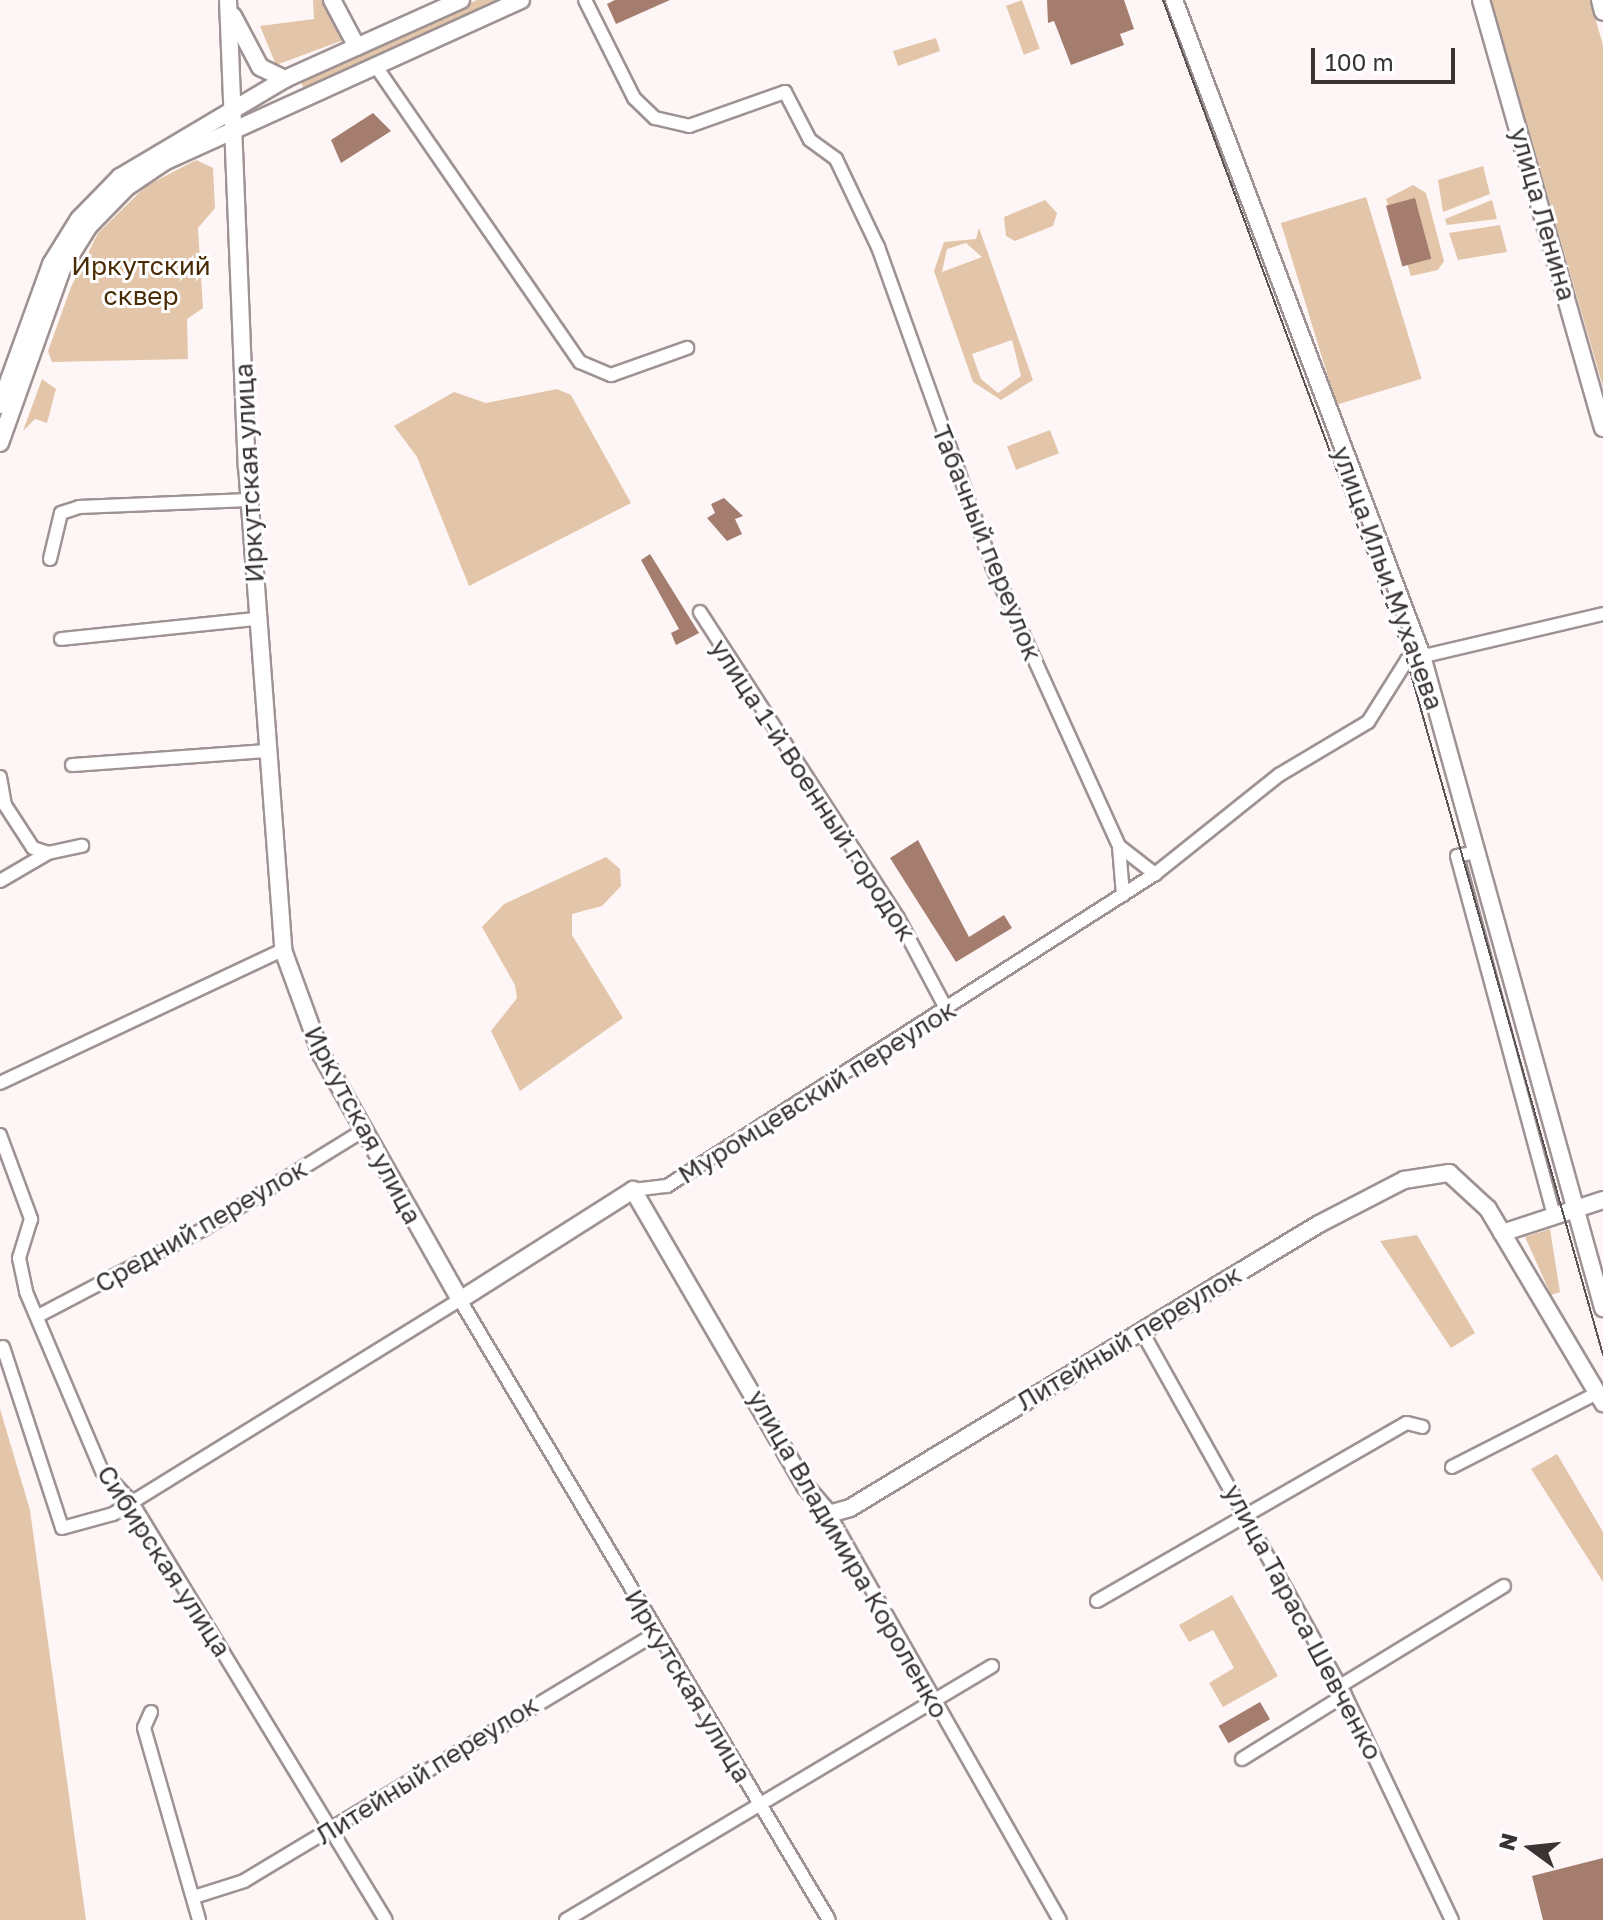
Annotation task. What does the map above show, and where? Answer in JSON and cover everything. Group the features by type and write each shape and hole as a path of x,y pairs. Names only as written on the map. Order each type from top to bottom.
{"main road":[{"path":"332,0 357,47"},
{"path":"0,443 62,269 89,226 146,173 236,121 285,79 461,0"},
{"path":"0,405 51,264 79,219 136,165 236,121 293,101 521,0"},
{"name":"улица Ильи Мухачева","path":"1174,0 1422,656 1603,1308"},
{"name":"улица Ленина","path":"1481,0 1603,428"},
{"path":"1600,0 1603,12"},
{"path":"229,4 260,67 285,79"},
{"name":"Иркутская улица","path":"229,4 249,500 283,950 313,1037 362,1131 460,1300"},
{"path":"285,79 276,95 293,101"},
{"name":"Литейный переулок","path":"829,1514 850,1508 1319,1224 1404,1180 1435,1172 1462,1179 1502,1233"},
{"name":"Муромцевский переулок","path":"460,1300 633,1190"},
{"name":"улица Владимира Короленко","path":"633,1190 805,1486 829,1514"},
{"path":"1601,1395 1502,1233 1603,1200"}],"street":[{"name":"Табачный переулок","path":"585,0 634,98 655,118 689,126 777,92 790,96 810,140 841,167 867,236 878,247 992,566 1119,846 1123,895"},
{"path":"375,65 580,362 611,375 687,348"},
{"path":"50,559 61,513 79,507 249,500"},
{"name":"улица 1-й Военный городок","path":"700,612 898,918 947,1010"},
{"path":"1422,656 1603,614"},
{"path":"61,639 256,619"},
{"name":"Муромцевский переулок","path":"633,1190 667,1186 947,1010 1155,874 1279,775 1368,722 1394,675 1422,656"},
{"path":"72,765 267,751"},
{"path":"0,777 5,805 24,838 48,853"},
{"path":"0,881 48,853 82,846"},
{"name":"Табачный переулок","path":"1119,846 1155,874"},
{"path":"1476,852 1457,856 1554,1216"},
{"path":"0,1083 283,950"},
{"name":"Средний переулок","path":"38,1316 202,1230 362,1131"},
{"name":"Сибирская улица","path":"0,1135 31,1219 19,1265 102,1471 131,1501 386,1920"},
{"name":"Муромцевский переулок","path":"3,1347 35,1464 62,1528 104,1518 460,1300"},
{"name":"Иркутская улица","path":"460,1300 829,1920"},
{"name":"улица Тараса Шевченко","path":"1141,1330 1343,1691 1452,1920"},
{"path":"1452,1467 1601,1395"},
{"path":"1097,1601 1407,1423 1423,1427"},
{"name":"улица Владимира Короленко","path":"829,1514 1060,1920"},
{"path":"1242,1759 1504,1586"},
{"name":"Литейный переулок","path":"194,1897 244,1881 657,1633"},
{"path":"566,1920 992,1666"},
{"path":"151,1712 144,1728 199,1920"}],"green space":[{"path":"313,0 327,0 349,38 276,65 260,26 314,19"},
{"path":"477,0 502,0 304,89 300,79"},
{"path":"1022,0 1040,49 1024,55 1006,6"},
{"path":"1491,0 1590,0 1603,45 1603,387"},
{"path":"936,38 940,51 898,66 893,51"},
{"name":"Иркутский сквер","path":"196,160 213,168 215,208 198,228 203,308 187,319 188,359 52,362 48,351 71,287 98,233 146,186"},
{"path":"1483,166 1490,194 1443,212 1438,180"},
{"path":"1413,185 1426,193 1444,261 1438,270 1411,276 1386,199"},
{"path":"1366,197 1422,379 1336,405 1281,223"},
{"path":"1045,200 1057,213 1053,226 1015,241 1006,236 1004,217"},
{"path":"1492,200 1497,219 1447,225 1445,219"},
{"path":"1500,225 1507,252 1458,260 1449,233"},
{"path":"979,228 1033,380 1001,400 973,382 934,271 944,242 976,239","holes":["966,243 982,257 942,272 947,249","1012,340 1021,376 998,393 981,379 972,354"]},
{"path":"42,379 56,389 47,423 35,419 23,431"},
{"path":"557,389 571,395 631,503 469,586 417,457 394,426 454,392 486,403"},
{"path":"1050,430 1059,453 1016,470 1007,446"},
{"path":"606,857 620,869 621,886 602,906 572,914 572,935 623,1018 520,1091 491,1031 517,998 515,985 482,927 504,904"},
{"path":"1550,1229 1560,1292 1551,1295 1525,1237"},
{"path":"1417,1235 1475,1333 1451,1348 1380,1241"},
{"path":"0,1409 30,1510 86,1920 0,1920"},
{"path":"1557,1454 1603,1532 1603,1582 1531,1469"},
{"path":"1232,1595 1278,1676 1223,1707 1209,1683 1234,1668 1213,1630 1189,1642 1179,1625"}],"building":[{"path":"615,0 670,0 616,24 607,4"},
{"path":"1047,0 1124,0 1134,29 1120,34 1124,45 1071,65 1054,21 1048,23"},
{"path":"373,113 391,131 341,163 331,140"},
{"path":"1415,198 1431,259 1402,267 1386,206"},
{"path":"724,498 743,516 735,519 742,534 727,541 707,518 715,513 711,504"},
{"path":"650,554 699,633 676,645 671,633 679,629 641,560"},
{"path":"918,840 969,937 1004,915 1012,928 956,962 890,858"},
{"path":"1260,1702 1270,1719 1228,1743 1218,1726"},
{"path":"1603,1858 1603,1920 1543,1920 1532,1876"}],"tram line":[{"path":"1163,0 1407,660 1603,1355"}]}
